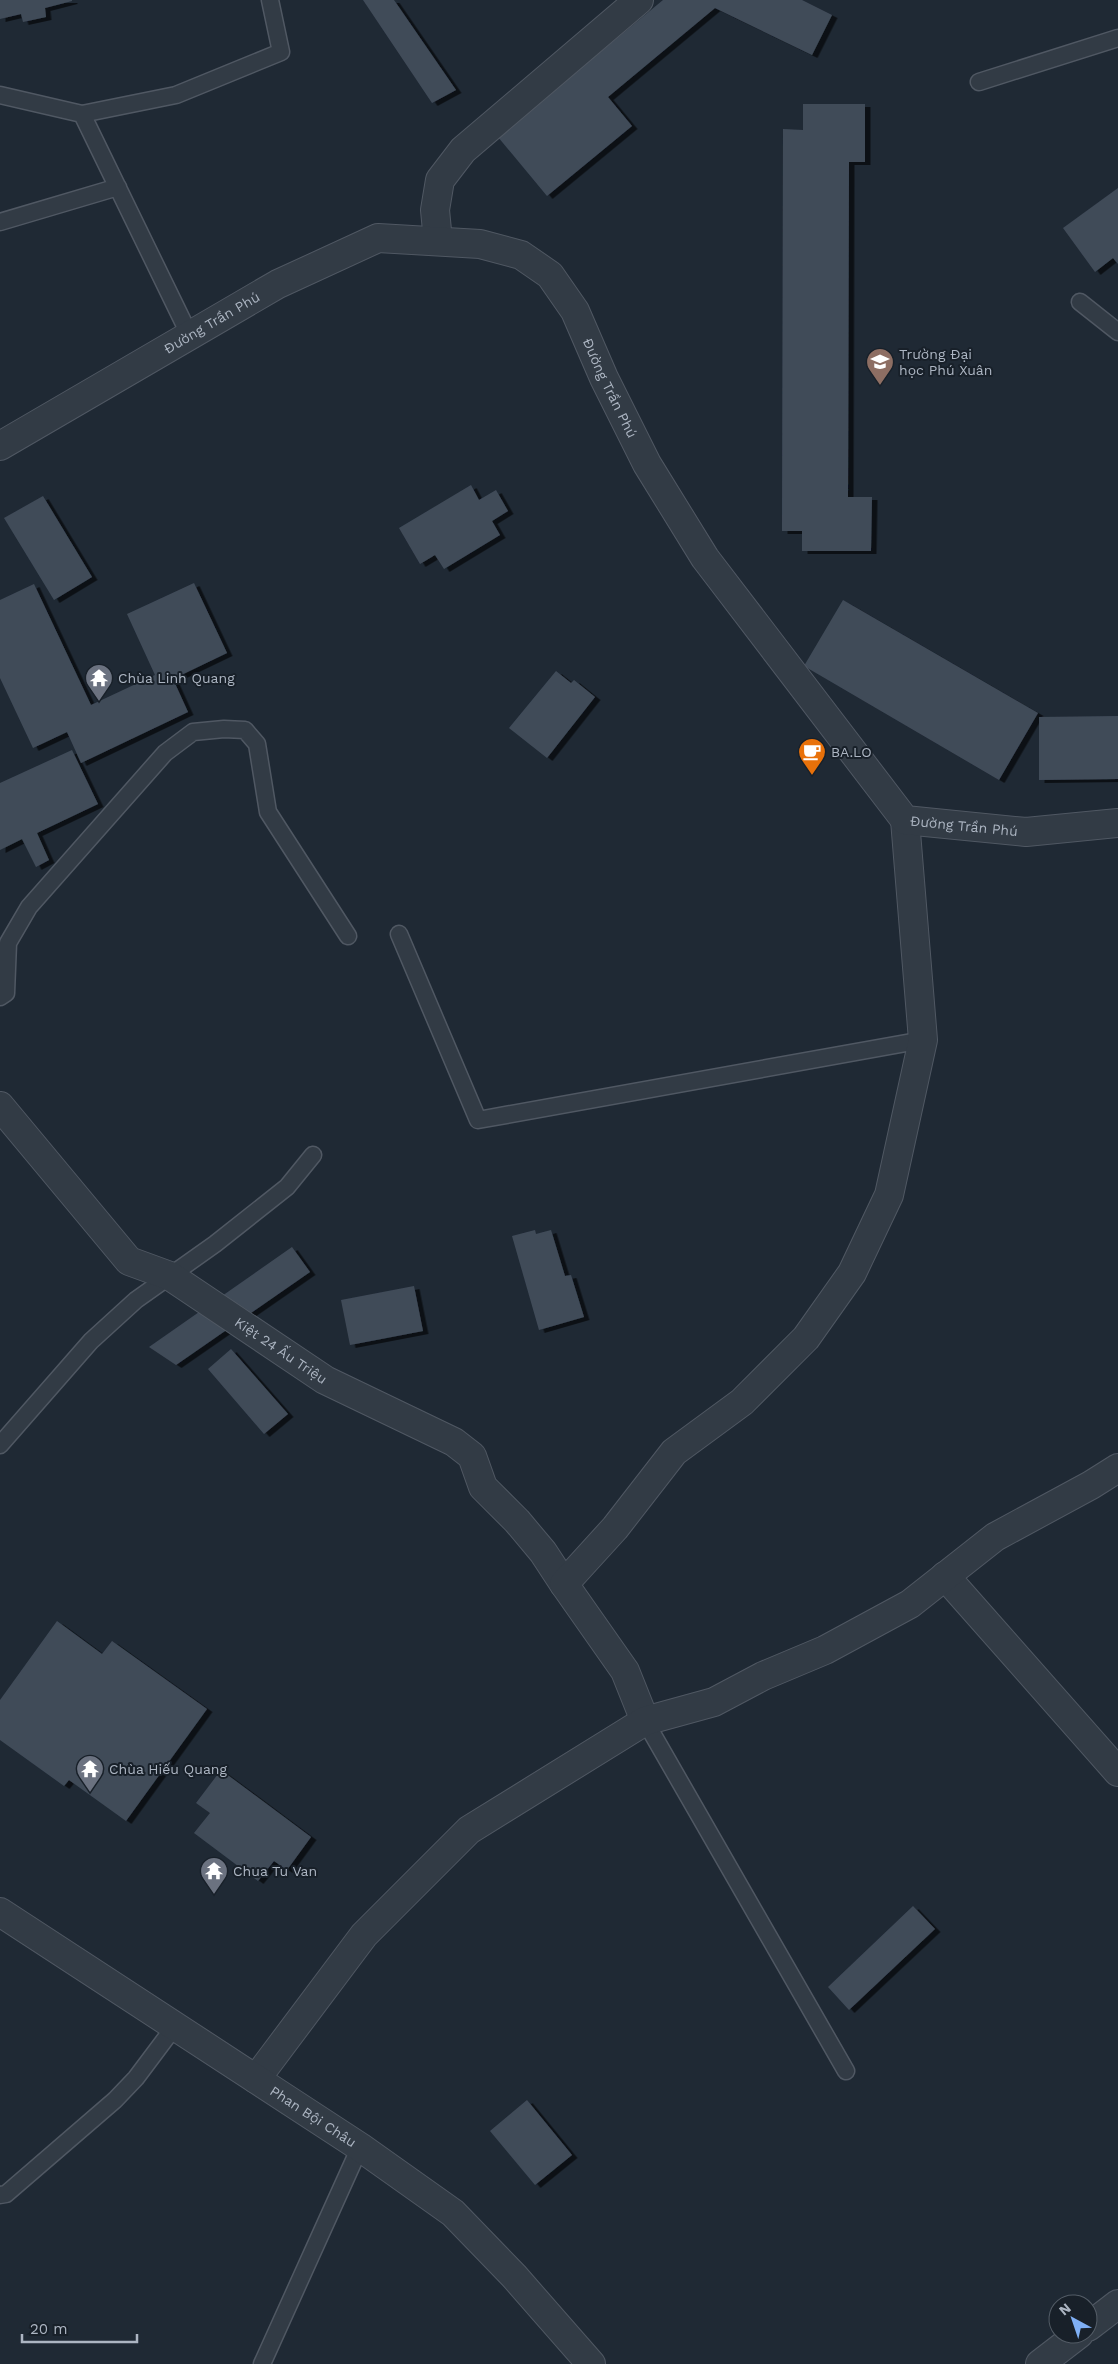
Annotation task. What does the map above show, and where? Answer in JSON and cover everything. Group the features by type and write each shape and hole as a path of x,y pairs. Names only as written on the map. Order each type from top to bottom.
{"street":[{"path":"438,241 435,210 440,180 463,150 639,0"},
{"name":"Đường Trần Phú","path":"0,446 278,284 378,238 480,244 521,255 550,275 575,311 604,378 647,464 705,558 905,820 1026,832 1118,823"},
{"path":"564,1584 615,1528 674,1452 742,1402 806,1338 852,1273 889,1195 923,1040 905,820"},
{"name":"Kiệt 24 Ấu Triệu","path":"0,1106 129,1262 170,1276 324,1380 454,1442 472,1456 483,1487 543,1552 625,1671 646,1721"},
{"path":"256,2079 364,1934 469,1830 646,1721 714,1702 763,1676 825,1650 910,1604 995,1537 1091,1485 1118,1468"},
{"path":"945,1576 1118,1772"},
{"name":"Phan Bội Châu","path":"0,1912 360,2147 453,2213 514,2276 591,2364"},
{"path":"1098,2319 1118,2304"},
{"path":"1040,2364 1066,2344"}],"lane":[{"path":"0,95 82,114 176,95 281,52 270,0"},
{"path":"979,82 1118,38"},
{"path":"82,114 190,336"},
{"path":"0,222 118,187"},
{"path":"1080,302 1118,332"},
{"path":"0,997 6,993 8,943 29,907 164,753 194,732 224,729 245,730 256,744 268,812 348,936"},
{"path":"400,934 478,1120 923,1040"},
{"path":"0,1445 91,1341 136,1300 287,1187 313,1155"},
{"path":"646,1721 846,2071"},
{"path":"0,2194 6,2194 115,2100 136,2078 175,2026"},
{"path":"262,2364 360,2147"}],"building":[{"path":"0,0 72,1 45,8 46,17 23,22 21,14 0,19"},
{"path":"363,0 394,0 456,90 432,103"},
{"path":"663,0 802,0 832,15 812,55 715,8 608,97 632,126 547,196 498,137"},
{"path":"803,104 865,104 865,162 849,162 848,497 872,497 871,551 802,551 802,531 782,531 783,129 803,130"},
{"path":"1118,188 1118,264 1113,258 1095,272 1063,228"},
{"path":"471,485 479,500 496,490 508,511 492,521 500,535 444,569 435,555 420,564 399,528"},
{"path":"43,496 92,577 54,600 4,518"},
{"path":"194,583 227,653 173,679 188,712 81,763 67,732 33,748 0,678 0,600 34,584 91,705 155,675 127,614"},
{"path":"843,600 1038,713 999,780 804,666"},
{"path":"556,671 571,683 574,680 595,697 547,758 509,728"},
{"path":"1118,716 1118,779 1039,780 1039,717"},
{"path":"72,750 98,804 37,833 49,860 36,867 22,839 0,850 0,783"},
{"path":"535,1230 536,1234 551,1230 565,1276 571,1275 584,1317 539,1330 512,1236"},
{"path":"292,1247 310,1272 176,1365 149,1347"},
{"path":"414,1286 423,1331 350,1345 341,1300"},
{"path":"231,1349 288,1414 264,1434 208,1369"},
{"path":"57,1621 102,1654 112,1641 207,1709 126,1821 69,1780 64,1786 0,1740 0,1700"},
{"path":"221,1770 311,1837 287,1870 274,1861 258,1881 194,1833 210,1813 196,1803"},
{"path":"913,1906 935,1929 849,2010 828,1987"},
{"path":"527,2100 572,2155 535,2185 490,2131"}],"place":[{"name":"Trường Đại học Phú Xuân","path":"880,386"},
{"name":"Chùa Linh Quang","path":"99,702"},
{"name":"BA.LO","path":"812,776"},
{"name":"Chùa Hiếu Quang","path":"90,1793"},
{"name":"Chua Tu Van","path":"214,1895"}]}
